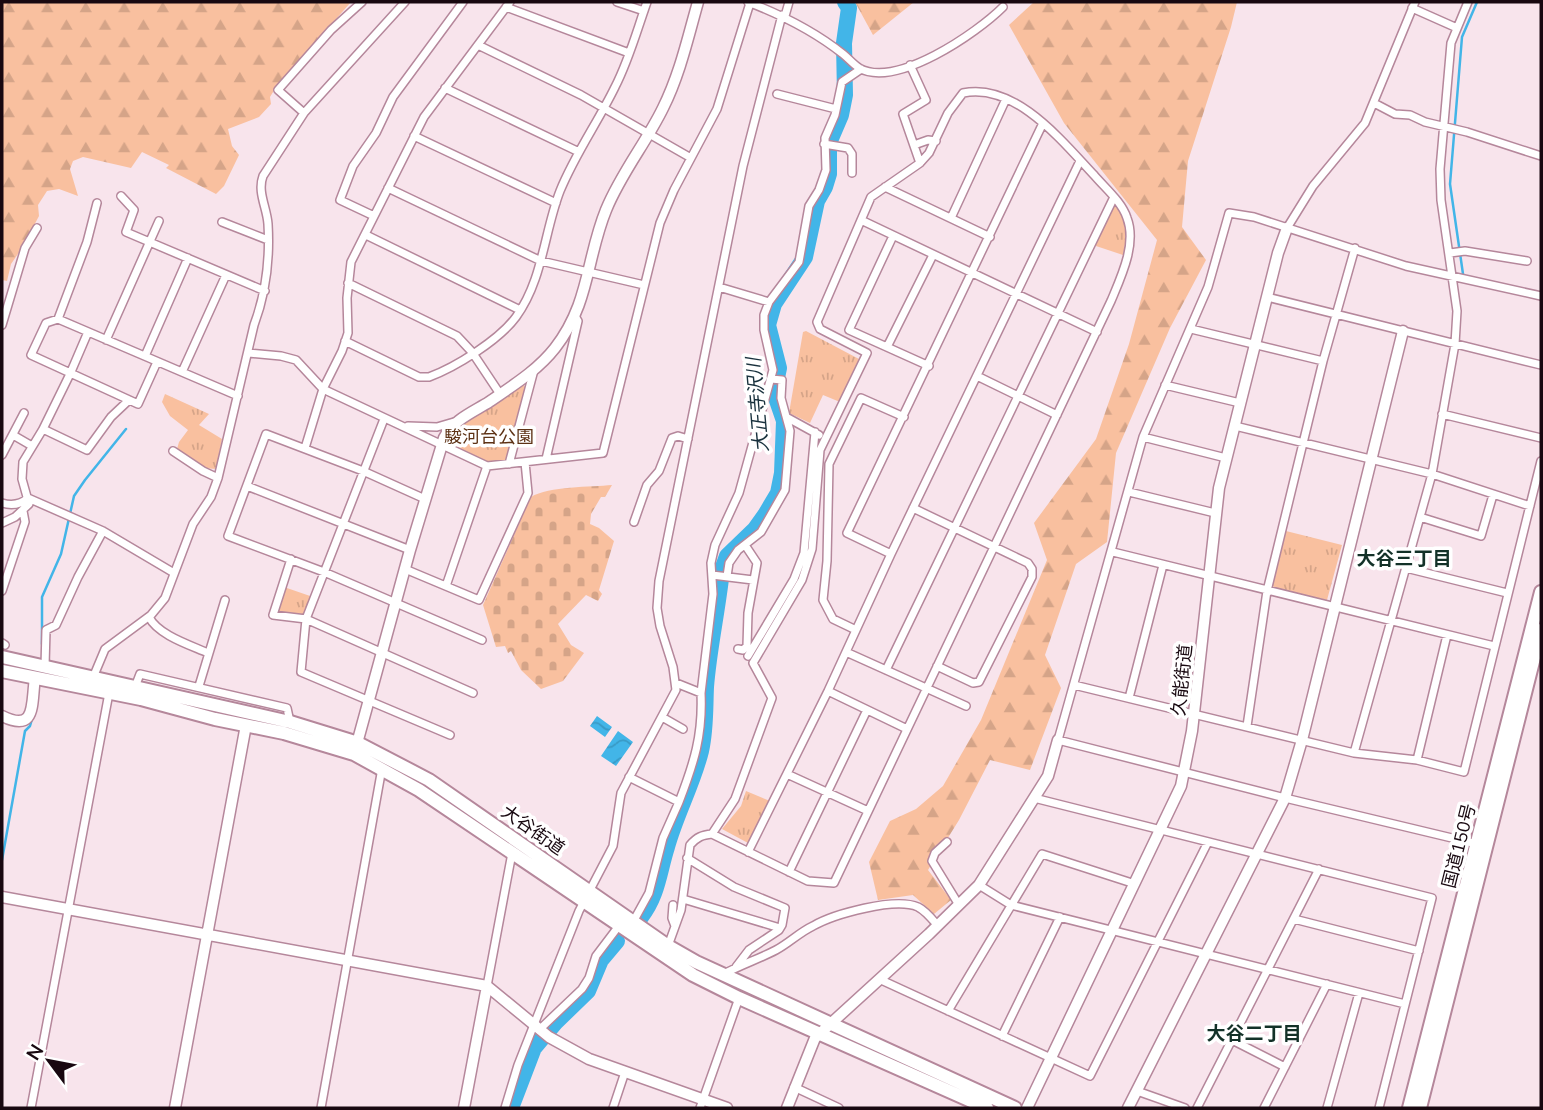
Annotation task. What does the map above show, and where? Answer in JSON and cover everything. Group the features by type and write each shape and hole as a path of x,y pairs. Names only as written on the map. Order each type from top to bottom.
{"main road":[{"name":"国道150号","path":"1409,1108 1541,592"},
{"name":"国道150号","path":"1420,1108 1541,630"},
{"name":"大谷街道","path":"3,648 109,693 356,748 512,853 633,922 665,951 738,998 987,1108"},
{"name":"大谷街道","path":"2,671 35,678 135,687 290,722 356,748 429,780 585,897 618,927 665,951 1015,1108"}],"street":[{"path":"304,113 278,90 331,30 362,2"},
{"path":"91,684 105,649 149,617 165,598 193,524 211,497 218,478 265,291 268,217 261,182 304,113 405,2"},
{"path":"374,216 340,200 346,180 376,133 393,97 463,2"},
{"path":"617,2 644,11"},
{"path":"345,341 419,377 429,377 497,336 510,324 520,310 541,261 556,203 629,53 647,2"},
{"path":"356,748 442,444 451,427 534,370 554,350 575,316 605,213 621,178 649,133 673,86 698,2"},
{"path":"505,1108 541,1031 585,897 613,846 618,800 676,690 677,683 657,608 659,581 750,135 789,2"},
{"path":"1354,753 1432,474 1455,344 1457,311 1441,200 1440,169 1451,43 1468,2"},
{"path":"249,353 296,360 323,388 486,466 603,453 660,223 720,101 748,3 783,16 861,69 879,73 934,55 964,38 1003,7"},
{"path":"304,448 323,388 345,341 351,262 414,136 445,88 508,4 629,53"},
{"path":"1287,228 1326,168 1364,123 1413,5 1457,28"},
{"path":"478,45 604,107 691,158"},
{"path":"910,65 926,100 903,114 920,163"},
{"path":"725,576 729,563 761,532 785,490 790,431 775,384 764,330 764,316 769,302 799,262 809,206 819,190 826,170 827,145 842,82 861,69"},
{"path":"445,88 579,152"},
{"path":"665,951 683,898 690,845 696,838 712,834 808,881 834,883 1097,332 1124,270 1128,252 1127,218 1114,197 1054,131 994,93 975,90 963,93 948,113 929,153 920,163 872,197 817,322 820,329 867,353 820,450 813,549 802,580 754,663 772,698 735,799 712,834"},
{"path":"777,94 836,109"},
{"path":"951,218 1006,99"},
{"path":"1374,103 1395,114 1410,115 1541,156"},
{"path":"891,554 847,533 1044,123"},
{"path":"414,136 556,203"},
{"path":"914,145 928,140 936,141"},
{"path":"827,145 848,148 852,153 852,173"},
{"path":"748,852 828,691 1080,160"},
{"path":"886,187 990,237"},
{"path":"388,188 541,261 644,285"},
{"path":"121,196 134,210 126,232 265,291"},
{"path":"886,670 1114,197"},
{"path":"58,319 88,242 97,203"},
{"path":"787,1108 812,1043 819,1034 979,885 1048,776 1113,552 1143,437 1208,287 1229,213 1254,217 1406,266 1541,296"},
{"path":"106,340 159,220"},
{"path":"861,220 1097,332"},
{"path":"222,222 268,240"},
{"name":"久能街道","path":"1027,1108 1161,831 1185,772 1194,714 1215,513 1266,297 1287,228"},
{"path":"2,325 25,248 37,229"},
{"path":"366,234 520,310"},
{"path":"893,236 849,330 929,366"},
{"path":"1247,726 1267,591 1335,314 1355,248"},
{"path":"1450,253 1465,251 1527,261"},
{"path":"887,347 933,255"},
{"path":"145,356 188,258"},
{"path":"182,372 226,275"},
{"path":"348,283 457,336 472,352 500,394"},
{"path":"719,287 769,302"},
{"path":"1266,297 1541,365"},
{"path":"546,459 578,321 575,316"},
{"path":"157,362 138,404 31,355 46,323 58,319 238,396"},
{"path":"1191,329 1323,361"},
{"path":"1128,1108 1285,798 1403,331"},
{"path":"2,523 15,517 29,504 22,471 23,462 43,429 88,332"},
{"path":"554,350 569,360"},
{"path":"509,464 534,370"},
{"path":"977,376 1057,415"},
{"path":"633,922 649,893 663,838 694,762 702,721 701,692 713,594 715,545 738,493 775,384"},
{"path":"1165,384 1240,403"},
{"path":"856,630 833,619 823,600 827,561 829,464 861,398 904,417"},
{"path":"43,429 87,450 111,417 129,400"},
{"path":"2,455 24,413"},
{"path":"1442,414 1541,438"},
{"path":"788,418 826,439"},
{"path":"384,419 422,428 445,426 462,419"},
{"path":"384,419 306,619 301,672 450,735"},
{"path":"1235,426 1432,474 1530,506"},
{"path":"748,656 794,579 804,553 816,432"},
{"path":"425,499 363,471 266,434 228,536 324,572 482,640"},
{"path":"13,435 32,446"},
{"path":"634,522 647,485 659,471 672,438 678,436 688,439"},
{"path":"1143,437 1226,458"},
{"path":"173,451 218,478"},
{"path":"1074,685 1354,753 1417,760 1464,772 1541,461"},
{"path":"405,569 479,600 528,493 525,462"},
{"path":"446,586 486,466"},
{"path":"247,486 410,550"},
{"path":"1129,492 1215,513"},
{"path":"1420,517 1481,536 1493,495"},
{"path":"28,498 103,531 174,573"},
{"path":"2,503 15,505 28,498"},
{"path":"913,508 1028,563 1032,569 1032,577 979,682 973,683 937,666"},
{"path":"2,592 25,522 23,511"},
{"path":"45,666 46,630 57,625 78,577 103,531"},
{"path":"738,649 743,650 747,646 748,613 757,564 745,545"},
{"path":"1113,552 1494,646"},
{"path":"291,559 272,615 306,619 473,693"},
{"path":"1129,698 1163,565"},
{"path":"1406,568 1507,593"},
{"path":"713,575 753,580"},
{"path":"199,686 225,600"},
{"path":"149,617 153,624 208,653"},
{"path":"1417,760 1447,635"},
{"path":"846,652 966,706"},
{"path":"135,687 140,674 199,686 288,709 290,722"},
{"path":"2,716 16,723 27,719 35,678"},
{"path":"677,683 701,692"},
{"path":"828,691 907,729"},
{"path":"31,1108 109,693"},
{"path":"789,872 867,710"},
{"path":"662,717 683,729"},
{"path":"175,1108 246,725"},
{"path":"1058,740 1478,844"},
{"path":"321,1108 382,768"},
{"path":"787,774 868,811"},
{"path":"629,777 679,802"},
{"path":"1034,798 1432,898 1379,1108"},
{"path":"947,842 934,853 932,861 959,905"},
{"path":"879,979 1090,1076 1208,842"},
{"path":"464,1108 512,853"},
{"path":"948,1011 1042,854 1135,884"},
{"path":"687,858 734,887 785,908 780,928 749,950 736,967"},
{"path":"1197,1108 1319,869"},
{"path":"979,885 1011,905 1405,1004"},
{"path":"2,897 487,986 541,1031 589,1059 701,1104 727,1108"},
{"path":"683,898 780,928"},
{"path":"722,975 778,949 815,924 849,913 890,904 918,907 938,926"},
{"path":"673,905 672,918 675,926"},
{"path":"1002,1036 1060,917"},
{"path":"1294,919 1419,951"},
{"path":"541,1031 582,989 589,978 596,956 618,927"},
{"path":"1264,1108 1327,984"},
{"path":"1327,1108 1359,993"},
{"path":"701,1104 738,998"},
{"path":"1232,1040 1284,1068"},
{"path":"613,1108 625,1072"},
{"path":"794,1087 839,1108"},
{"path":"1137,1091 1185,1108"}],"green space":[{"path":"2,2 351,2 276,87 270,97 271,104 259,117 228,129 232,146 239,155 224,186 216,194 142,152 131,168 83,157 73,161 70,169 78,196 59,189 47,191 38,205 39,216 11,264 7,281 2,280"},
{"path":"855,2 914,2 873,35"},
{"path":"1034,2 1237,2 1188,161 1182,227 1206,260 1170,328 1116,453 1107,542 1076,564 1045,655 1061,688 1030,770 990,760 959,820 928,870 951,900 934,914 913,895 878,900 869,862 890,821 916,809 943,786 981,720 1047,560 1034,523 1096,439 1129,344 1157,240 1064,123 1009,25"},
{"path":"1116,206 1126,229 1123,255 1093,245 1112,207"},
{"path":"806,331 859,359 840,402 823,395 810,423 789,413 803,332"},
{"name":"駿河台公園","path":"524,385 526,389 507,460 487,464 448,445 450,435 459,426"},
{"path":"165,394 209,414 199,425 222,439 216,469 204,468 177,449 188,430 170,416 162,402"},
{"path":"612,485 591,514 590,524 614,541 599,590 602,594 598,601 586,595 558,624 571,645 584,653 563,681 541,689 521,670 511,651 508,653 505,646 496,647 483,605 531,497 559,489"},
{"path":"1286,531 1342,545 1327,600 1275,588 1272,585"},
{"path":"284,587 313,597 302,617 277,613"},
{"path":"746,791 770,801 748,843 722,829 741,806"}],"water":[{"path":"597,716 612,727 605,737 590,726"},
{"path":"618,731 633,742 616,766 601,756"}],"waterway":[{"name":"大正寺沢川","path":"641,917 655,892 671,835 701,751 705,727 707,672 722,570 727,556 755,529 778,493 782,473 784,421 774,392 779,368 768,325 774,304 805,257 817,201 829,174 829,143 841,115 845,95 844,43 849,8 845,2"},
{"path":"1463,274 1450,184 1462,37 1477,2"},
{"path":"42,644 42,597 61,554 74,496 126,429"},
{"path":"2,860 25,731 32,719"},
{"name":"大正寺沢川","path":"511,1108 534,1048 588,991 601,960 617,941"}],"district":[{"name":"大谷三丁目","path":"1404,558"},
{"name":"大谷二丁目","path":"1254,1033"}]}
